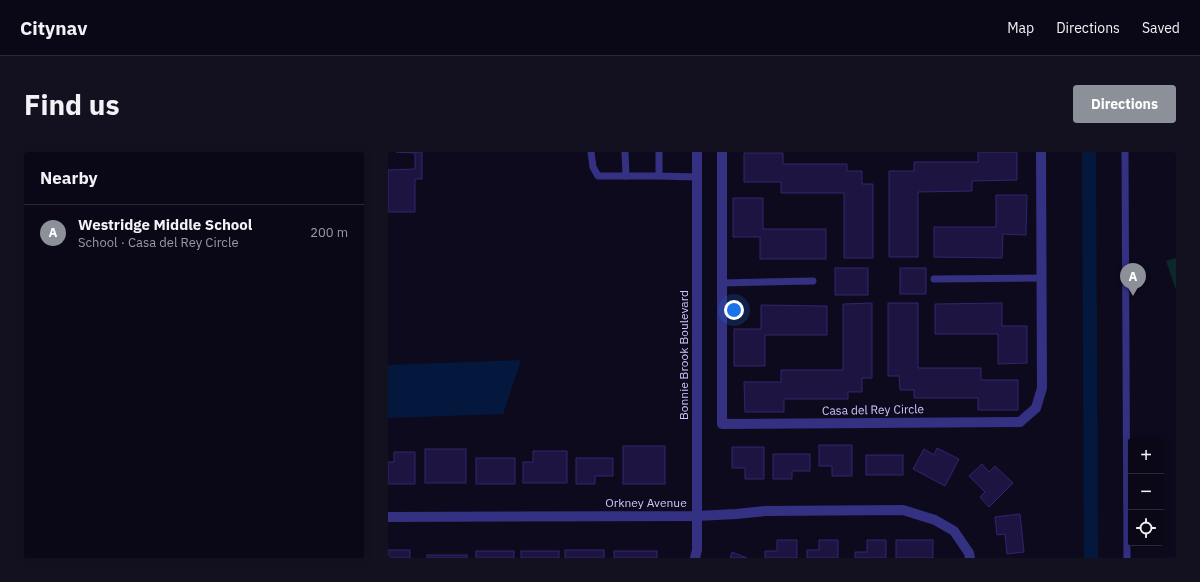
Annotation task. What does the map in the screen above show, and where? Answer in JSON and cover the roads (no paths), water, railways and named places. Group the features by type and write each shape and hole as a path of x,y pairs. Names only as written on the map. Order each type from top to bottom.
{"street":[{"name":"Bonnie Brook Boulevard","path":"695,558 697,550 697,152"},
{"name":"Casa del Rey Circle","path":"722,152 722,424 1020,422 1036,408 1042,388 1041,152"},
{"name":"Orkney Avenue","path":"388,517 697,516 765,511 903,510 935,520 954,532 969,554 970,558"}],"lane":[{"path":"591,152 593,167 598,176 697,177"},
{"path":"625,152 626,176"},
{"path":"659,152 659,176"},
{"path":"1125,152 1127,558"},
{"path":"934,279 1042,278"},
{"path":"722,283 813,281"}],"water":[{"path":"521,360 503,414 388,418 388,365"}],"waterway":[{"path":"1089,152 1091,558"}],"place":[{"name":"Westridge Middle School","path":"1133,296"}]}
